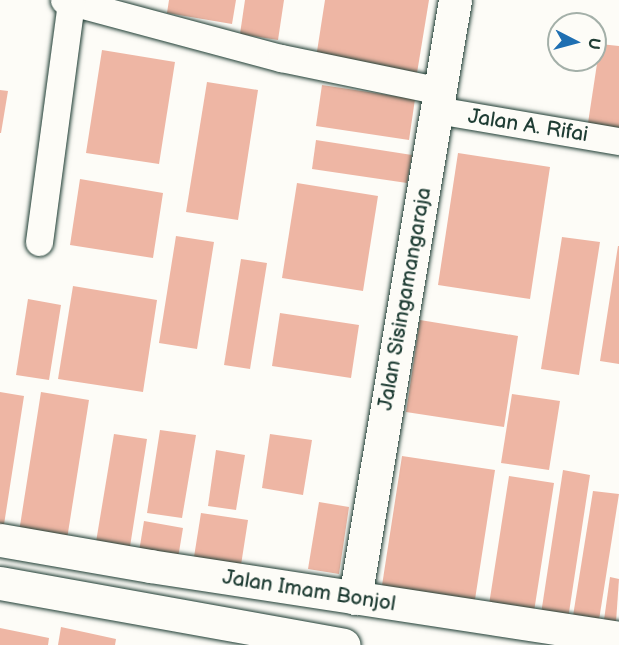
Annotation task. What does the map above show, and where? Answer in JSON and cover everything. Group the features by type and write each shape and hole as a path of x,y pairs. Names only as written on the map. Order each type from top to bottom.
{"main road":[{"name":"Jalan Sisingamangaraja","path":"355,598 455,0"},
{"name":"Jalan Imam Bonjol","path":"0,540 619,638"},
{"path":"0,583 343,645"}],"street":[{"name":"Jalan A. Rifai","path":"68,1 439,101 619,141"},
{"path":"39,242 68,1"}],"building":[{"path":"169,0 236,0 232,24 167,13"},
{"path":"245,0 284,0 278,40 240,34"},
{"path":"325,0 429,0 417,73 316,58"},
{"path":"607,45 619,46 619,128 588,123 596,72 607,72"},
{"path":"102,50 175,62 159,164 86,153"},
{"path":"207,82 258,90 238,220 186,212"},
{"path":"322,85 415,99 409,140 316,126"},
{"path":"0,90 8,91 1,133 0,133"},
{"path":"316,140 412,155 407,183 312,169"},
{"path":"458,153 550,167 530,299 438,285"},
{"path":"80,179 163,193 153,258 70,245"},
{"path":"297,183 378,196 363,291 282,278"},
{"path":"176,236 214,242 197,349 159,343"},
{"path":"562,237 600,242 579,375 541,369"},
{"path":"619,246 619,364 600,361"},
{"path":"241,259 267,263 250,369 224,365"},
{"path":"73,286 157,300 143,392 58,379"},
{"path":"28,299 61,305 49,380 16,375"},
{"path":"280,313 359,325 351,378 272,366"},
{"path":"420,320 518,336 504,427 406,412"},
{"path":"0,392 24,396 3,531 0,531"},
{"path":"41,392 89,400 67,539 19,532"},
{"path":"512,394 560,401 549,470 501,463"},
{"path":"160,430 196,435 182,518 147,513"},
{"path":"114,434 147,439 129,553 95,548"},
{"path":"270,434 312,440 303,495 262,488"},
{"path":"216,450 245,455 236,510 208,506"},
{"path":"402,456 495,470 474,606 381,592"},
{"path":"563,470 590,475 568,619 541,614"},
{"path":"509,476 554,483 533,618 488,611"},
{"path":"593,491 619,494 599,620 573,616"},
{"path":"319,502 349,507 339,574 308,569"},
{"path":"201,513 248,520 241,565 194,557"},
{"path":"144,521 183,528 177,564 138,558"},
{"path":"610,577 619,579 616,622 604,620"},
{"path":"61,627 116,639 115,645 58,645"},
{"path":"0,628 49,638 48,645 0,645"}]}
